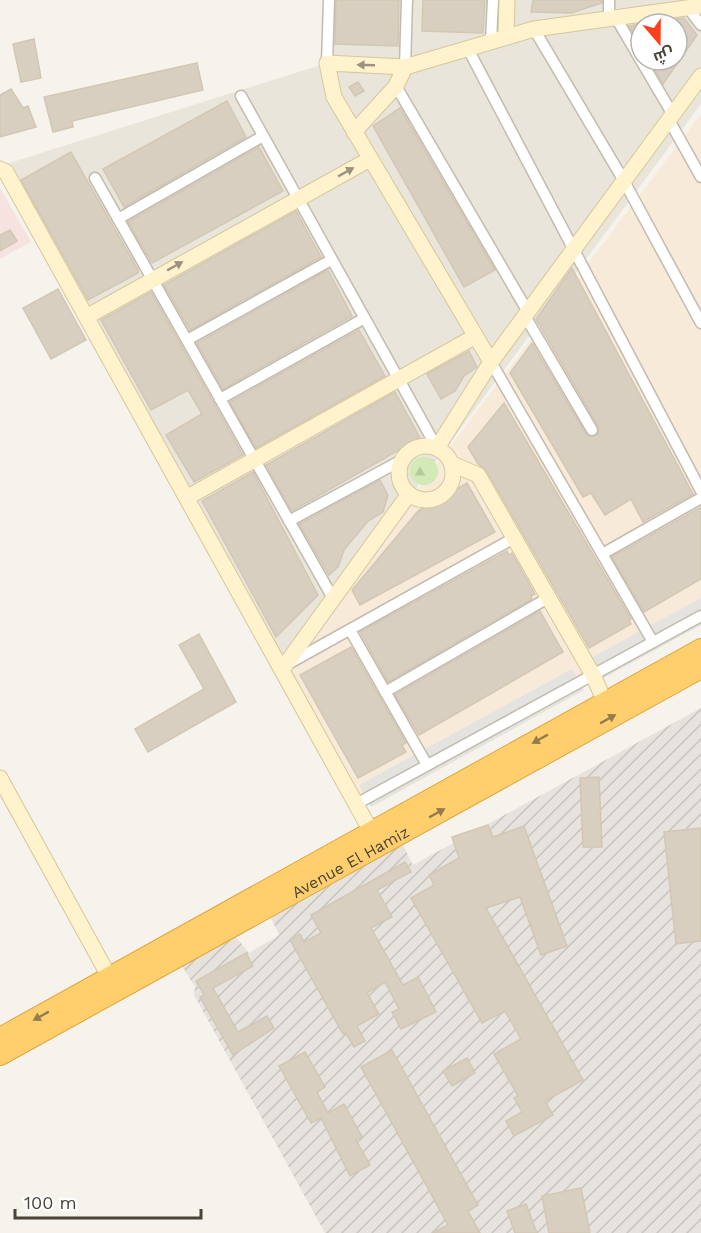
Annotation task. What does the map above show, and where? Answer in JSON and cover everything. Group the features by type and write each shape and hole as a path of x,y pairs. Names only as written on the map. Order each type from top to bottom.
{"highway":[{"path":"0,1038 701,649"},
{"name":"Avenue El Hamiz","path":"0,1055 701,668"}],"street":[{"path":"329,0 327,63 334,97 474,337 604,553 653,642"},
{"path":"354,132 396,86 405,67 407,0"},
{"path":"492,0 498,38"},
{"path":"498,38 507,0"},
{"path":"609,0 613,18 671,117 701,177"},
{"path":"327,63 405,67 534,29 689,6 701,25"},
{"path":"534,29 624,181 701,323"},
{"path":"468,49 701,491"},
{"path":"437,448 491,362 701,76"},
{"path":"396,86 592,430"},
{"path":"241,96 363,319 437,448 444,453 452,465 478,474 593,675 605,702"},
{"path":"118,219 263,136"},
{"path":"88,316 370,159"},
{"path":"0,169 6,172 88,316 372,832"},
{"path":"95,178 334,600"},
{"path":"187,340 331,260"},
{"path":"220,399 363,319"},
{"path":"188,496 474,337"},
{"path":"289,521 402,460 417,447 437,448"},
{"path":"402,460 399,475 409,494 418,498 437,497 450,484 452,465"},
{"path":"283,668 409,494"},
{"path":"604,553 701,498"},
{"path":"283,668 514,537"},
{"path":"385,692 548,598"},
{"path":"358,803 701,616"},
{"path":"350,630 427,765"},
{"path":"0,778 110,978"}],"shaded area":[{"path":"330,0 701,0 701,104 283,668 0,166 327,63"},
{"path":"701,114 701,607 358,803 283,668"},
{"path":"0,188 31,242 0,259"},
{"path":"701,598 701,625 600,680 589,659"},
{"path":"572,669 584,690 371,807 359,785"},
{"path":"701,708 701,1233 325,1233 194,995 195,987 182,966 236,937 249,953 279,935 271,918 402,843 413,865"}],"green space":[{"path":"424,457 434,461 438,471 434,481 424,485 414,481 410,471 414,461"}],"building":[{"path":"336,0 399,0 398,46 335,44"},
{"path":"423,0 485,0 483,33 422,31"},
{"path":"533,0 602,0 602,3 571,13 531,12"},
{"path":"689,25 697,35 689,47"},
{"path":"34,39 41,78 21,82 13,44"},
{"path":"197,63 203,90 72,121 73,127 53,132 44,97"},
{"path":"656,72 671,72 663,84"},
{"path":"358,82 364,91 355,96 349,87"},
{"path":"11,89 23,108 28,106 36,127 0,137 0,95"},
{"path":"227,101 246,137 124,207 103,169"},
{"path":"400,108 495,270 464,287 373,126"},
{"path":"259,147 283,191 152,263 128,222"},
{"path":"71,152 138,270 138,273 88,300 21,180"},
{"path":"296,211 321,257 190,330 164,285"},
{"path":"10,230 17,241 0,251 0,235"},
{"path":"572,268 693,494 643,522 631,499 605,515 591,493 583,497 510,373 532,343 586,434 591,437 598,434 598,426 536,319"},
{"path":"328,270 352,316 223,389 197,343"},
{"path":"58,289 86,340 51,359 23,308"},
{"path":"151,292 243,455 194,482 166,435 202,414 188,390 151,410 101,320"},
{"path":"359,330 385,376 256,448 230,402"},
{"path":"469,351 477,367 464,376 455,391 441,399 427,374"},
{"path":"395,392 420,438 292,511 266,465"},
{"path":"504,403 631,619 629,620 631,624 589,648 486,470 478,464 468,447"},
{"path":"253,472 318,595 276,637 202,501"},
{"path":"380,480 388,495 383,512 368,521 344,550 338,567 329,575 299,524"},
{"path":"467,483 495,532 360,605 352,590 418,511"},
{"path":"701,507 701,579 644,612 612,557"},
{"path":"507,551 509,555 512,553 535,594 531,596 532,599 388,682 360,632"},
{"path":"540,611 563,652 419,735 395,695"},
{"path":"199,634 236,702 148,752 135,729 204,689 179,645"},
{"path":"351,647 406,743 402,745 406,752 358,778 300,675"},
{"path":"599,777 602,847 583,847 580,778"},
{"path":"488,825 493,837 524,826 567,946 541,955 520,897 486,908 583,1080 545,1101 553,1115 514,1136 506,1121 522,1112 514,1098 518,1096 494,1054 521,1039 505,1011 482,1023 411,898 434,885 429,875 459,858 452,837"},
{"path":"701,828 701,941 676,944 664,832"},
{"path":"405,862 411,872 377,890 392,917 371,928 403,985 418,977 436,1012 401,1029 392,1012 399,1009 385,982 367,993 379,1014 357,1026 365,1041 354,1047 345,1032 343,1034 290,940 300,934 304,942 321,933 311,915"},
{"path":"246,953 253,966 213,988 238,1032 267,1016 274,1028 233,1055 200,997 204,995 196,981"},
{"path":"392,1050 478,1205 468,1211 480,1233 432,1233 448,1225 361,1067"},
{"path":"305,1052 325,1087 317,1092 328,1113 344,1104 362,1137 356,1140 370,1165 350,1176 321,1118 311,1123 279,1066"},
{"path":"467,1058 475,1073 452,1086 443,1071"},
{"path":"581,1188 590,1233 549,1233 542,1196"},
{"path":"526,1204 537,1233 515,1233 507,1211"}]}
